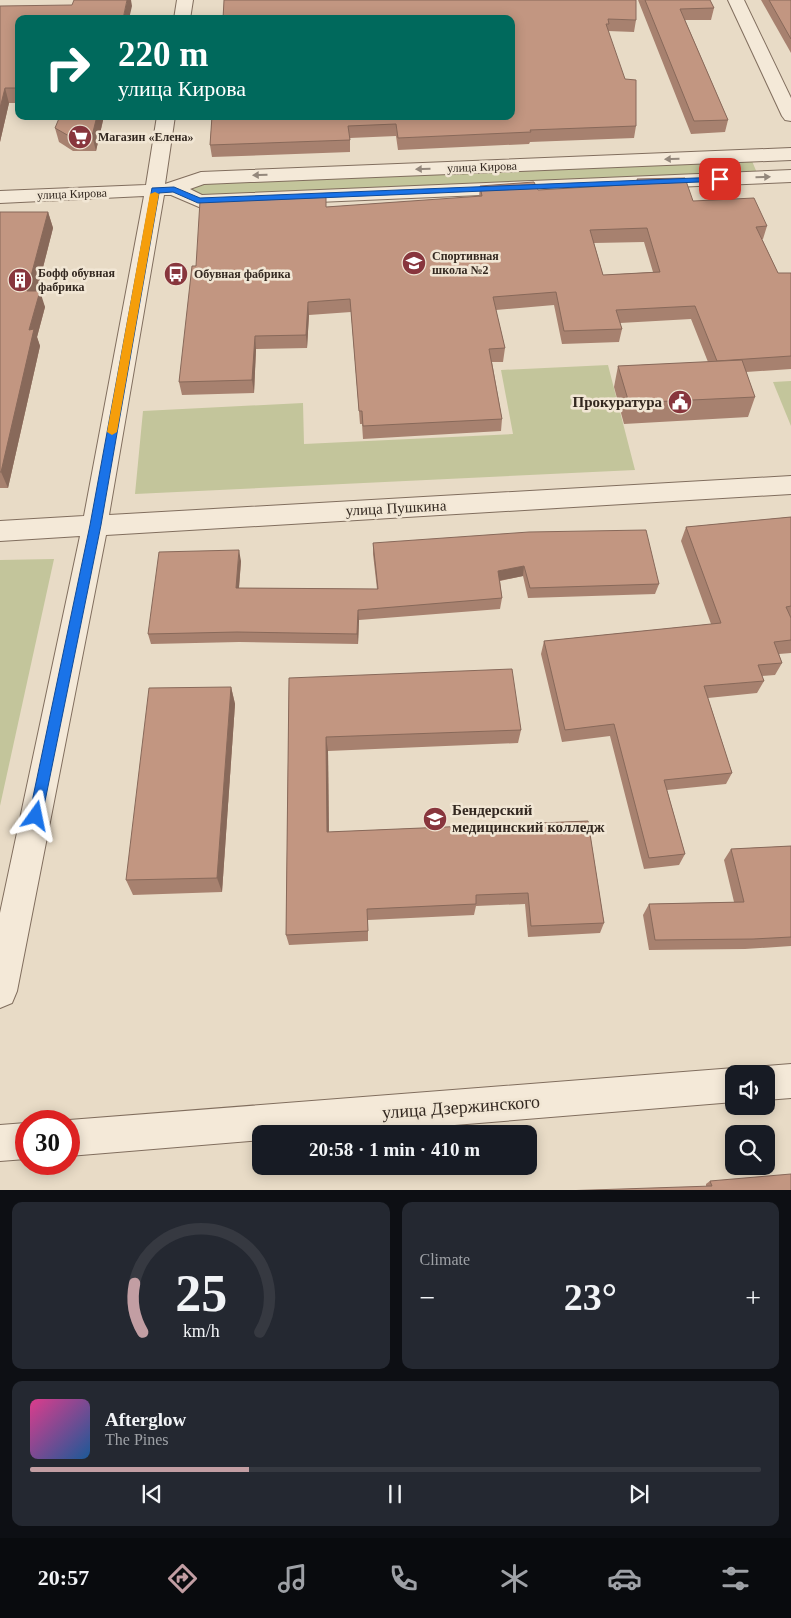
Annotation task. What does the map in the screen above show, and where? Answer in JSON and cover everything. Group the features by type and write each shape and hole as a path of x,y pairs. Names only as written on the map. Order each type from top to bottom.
{"street":[{"path":"183,15 185,0"},
{"path":"736,0 791,116"},
{"path":"0,991 165,190 166,120"},
{"name":"улица Кирова","path":"0,197 165,190 201,178 791,154"},
{"name":"улица Кирова","path":"165,190 198,201 791,176"},
{"name":"улица Пушкина","path":"0,531 791,485"},
{"path":"775,1082 791,1081"},
{"name":"улица Дзержинского","path":"80,1137 725,1087"},
{"path":"0,1143 15,1142"}],"green space":[{"path":"750,156 759,178 199,201 174,189 201,178"},
{"path":"608,365 635,470 135,494 143,411 303,403 304,444 513,434 501,370"},
{"path":"791,381 791,426 773,382"},
{"path":"54,559 0,806 0,560"}],"building":[{"path":"74,0 127,0 124,15 15,15 15,88 5,88 0,108 0,6 72,5"},
{"path":"224,0 636,0 636,20 608,19 609,24 606,24 625,79 636,80 636,126 398,138 396,124 348,126 350,140 210,145 212,120 515,120 515,15 223,15"},
{"path":"645,0 710,0 714,8 680,9 728,120 694,121"},
{"path":"769,0 791,0 791,39"},
{"path":"58,120 96,120 92,136 69,136 55,128"},
{"path":"685,178 693,201 754,198 767,226 756,227 778,273 791,273 791,356 717,361 695,306 616,310 622,329 564,331 556,292 493,297 505,348 489,349 502,419 363,426 362,411 359,411 350,299 308,302 306,335 255,336 252,380 179,382 192,266 196,266 200,201 326,196 326,207 482,196 480,186 534,182 538,190 639,184 637,179","holes":["647,228 660,272 603,275 590,230"]},
{"path":"0,212 48,212 27,291 40,291 29,330 34,329 1,472 0,472"},
{"path":"742,360 755,397 629,403 618,366"},
{"path":"791,517 791,606 786,607 791,618 791,640 774,642 782,663 758,665 764,681 704,686 732,773 664,780 685,854 649,858 614,724 565,730 544,641 721,623 686,527"},
{"path":"646,530 659,584 530,588 524,566 498,571 502,598 358,610 357,634 237,632 148,634 159,552 239,550 236,588 378,589 373,543 529,532"},
{"path":"512,669 521,730 326,737 327,832 588,821 604,923 531,926 528,893 476,895 476,904 367,909 368,931 286,935 289,678"},
{"path":"231,687 217,878 126,880 149,688"},
{"path":"791,846 791,937 655,940 649,904 744,902 731,849"},
{"path":"791,1174 791,1190 591,1190 712,1186 710,1181"}],"slow traffic":[{"path":"112,432 155,194"}],"place":[{"name":"Магазин «Елена»","path":"80,137"},
{"name":"Спортивная школа №2","path":"414,263"},
{"name":"Обувная фабрика","path":"176,274"},
{"name":"Бофф обувная фабрика","path":"20,280"},
{"name":"Прокуратура","path":"680,402"},
{"name":"Бендерский медицинский колледж","path":"435,819"}],"route":[{"path":"36,816 95,525 155,190 174,189 198,201 720,179"}]}
